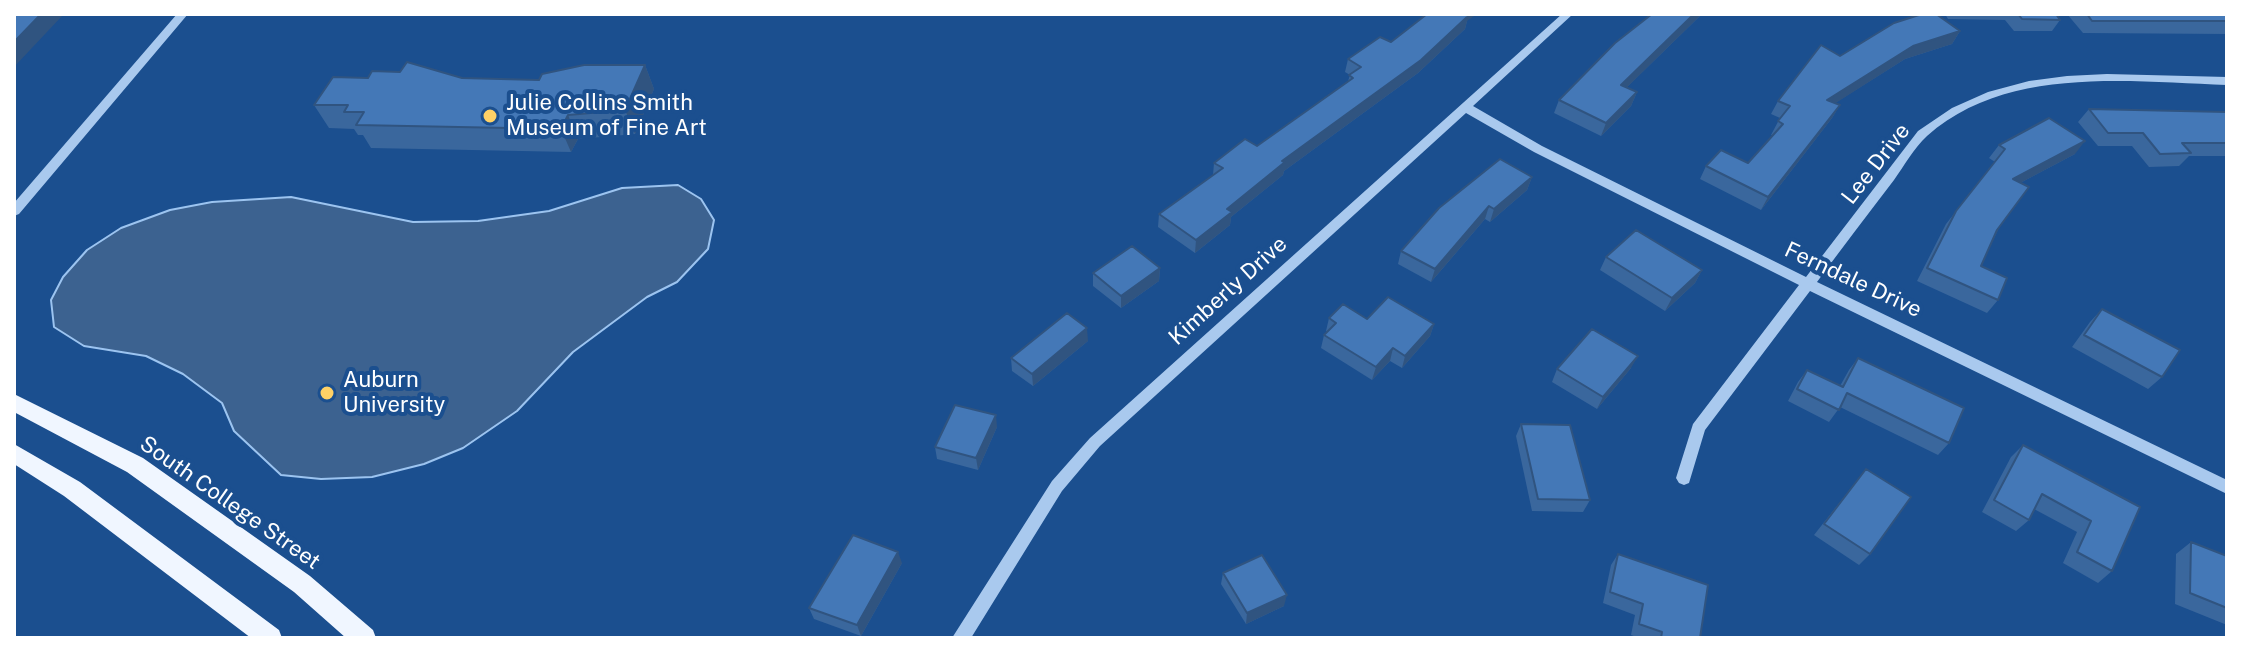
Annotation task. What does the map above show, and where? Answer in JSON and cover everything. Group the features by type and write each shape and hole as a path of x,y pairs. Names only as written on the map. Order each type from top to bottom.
{"main road":[{"name":"South College Street","path":"14,402 135,465 302,584 364,638"},
{"path":"14,453 72,489 270,638"}],"street":[{"path":"14,211 183,14"},
{"name":"Kimberly Drive","path":"961,638 1057,486 1095,442 1568,14"},
{"name":"Lee Drive","path":"1684,478 1698,428 1810,285 1922,134 1948,113 1981,96 2020,85 2064,79 2227,81"},
{"name":"Ferndale Drive","path":"1464,106 1538,149 1810,285 2227,487"}],"water":[{"path":"678,185 701,199 714,220 708,249 677,282 647,297 573,352 517,411 463,448 424,464 372,477 321,479 281,475 234,431 222,403 183,374 146,356 84,346 54,327 51,300 63,277 87,250 121,228 170,210 212,202 291,197 413,222 478,221 549,211 622,188"}],"building":[{"path":"14,14 41,14 14,42"},
{"path":"1427,14 1468,16 1421,60 1282,161 1285,162 1227,209 1232,212 1196,240 1159,214 1223,168 1214,163 1245,139 1257,146 1353,78 1349,75 1361,67 1348,59 1380,37 1391,42"},
{"path":"1652,14 1694,14 1621,85 1637,92 1606,123 1559,100 1615,43"},
{"path":"1922,14 1936,14 1960,31 1913,46 1827,100 1840,105 1768,197 1706,166 1721,150 1748,163 1783,124 1778,121 1790,106 1778,101 1821,45 1840,56 1894,23"},
{"path":"2018,14 2056,14 2060,20 2022,19"},
{"path":"2087,14 2227,14 2227,21 2092,21"},
{"path":"407,62 462,78 539,80 542,74 584,65 645,65 625,110 568,115 561,129 356,125 364,112 344,112 348,105 314,105 333,77 368,78 372,71 400,72"},
{"path":"2089,109 2227,112 2227,143 2182,143 2191,153 2160,154 2143,133 2108,133"},
{"path":"2049,118 2085,141 2013,179 2029,187 1997,230 1981,266 2007,278 1998,300 1927,268 1956,211 2005,149 1999,145"},
{"path":"1500,159 1532,177 1494,209 1489,206 1435,269 1401,251 1439,208"},
{"path":"1636,230 1702,270 1672,298 1606,257"},
{"path":"1132,246 1160,268 1121,296 1093,273"},
{"path":"1388,297 1434,324 1405,356 1393,348 1376,367 1324,335 1336,323 1329,318 1343,304 1367,319"},
{"path":"2102,309 2180,350 2162,377 2084,335"},
{"path":"1067,313 1087,328 1032,374 1011,358"},
{"path":"1592,329 1638,356 1603,397 1557,369"},
{"path":"1858,358 1964,408 1949,443 1847,393 1839,410 1797,389 1807,370 1843,387"},
{"path":"955,405 996,415 976,458 935,447"},
{"path":"1521,424 1570,425 1590,500 1538,499"},
{"path":"2023,445 2140,507 2112,571 2077,552 2091,521 2042,494 2029,520 1994,500"},
{"path":"1866,469 1911,497 1870,554 1824,524"},
{"path":"853,535 898,552 857,625 809,608"},
{"path":"2191,542 2227,556 2227,608 2190,593"},
{"path":"1618,554 1708,585 1700,638 1661,638 1662,632 1639,624 1643,604 1610,592"},
{"path":"1262,555 1287,595 1247,613 1223,573"}],"place":[{"name":"Julie Collins Smith Museum of Fine Art","path":"490,116"},
{"name":"Auburn University","path":"327,393"}]}
